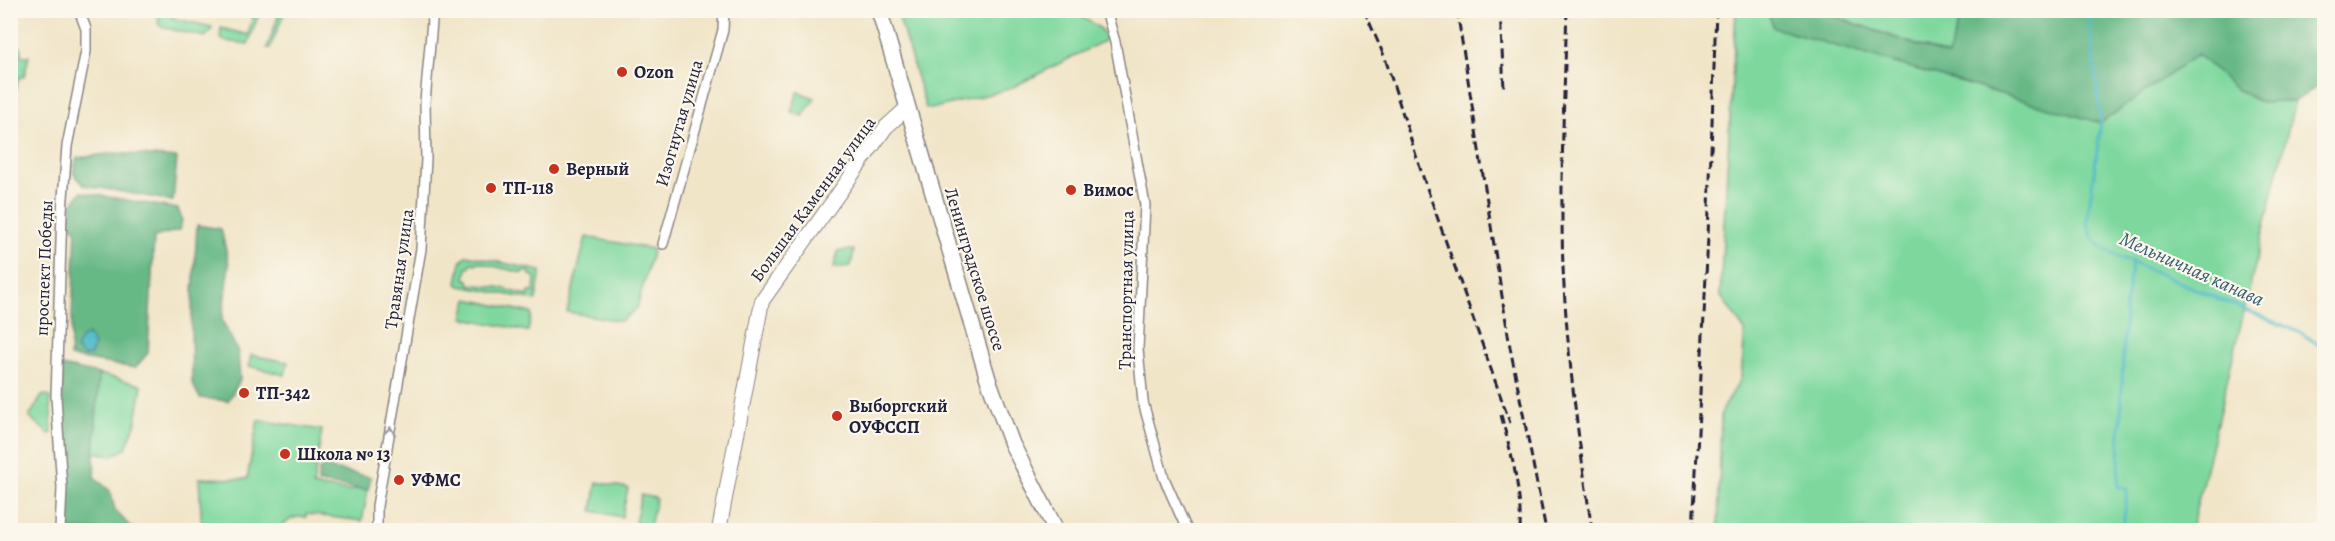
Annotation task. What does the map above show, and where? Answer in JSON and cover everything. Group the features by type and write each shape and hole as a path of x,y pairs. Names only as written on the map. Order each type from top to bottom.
{"main road":[{"name":"Ленинградское шоссе","path":"879,10 988,379 1012,444 1056,531"}],"street":[{"name":"проспект Победы","path":"60,531 62,488 56,397 62,211 67,146 86,51 86,29 79,10"},
{"name":"Травяная улица","path":"377,531 377,506 422,249 426,159 425,102 433,10"},
{"name":"Изогнутая улица","path":"663,244 723,30 724,10"},
{"name":"Транспортная улица","path":"1106,10 1115,42 1145,205 1138,349 1143,402 1164,478 1186,531"},
{"name":"Большая Каменная улица","path":"719,531 762,301 886,127 907,108"}],"green space":[{"path":"160,11 174,11 173,18 212,27 205,37 161,27 158,23"},
{"path":"260,11 248,44 224,41 220,38 221,28 248,35 253,15"},
{"path":"280,11 285,11 270,48 267,48"},
{"path":"897,11 1073,11 1101,29 1106,37 1104,41 1009,89 931,109 926,108"},
{"path":"1736,11 1767,11 1774,28 2101,123 2198,53 2234,88 2262,103 2295,101 2191,530 1718,530 1721,413 1741,378 1745,331 1720,295"},
{"path":"1767,11 1819,11 1948,56 1962,11 2324,11 2324,82 2295,101 2262,103 2234,88 2198,54 2101,123 1774,28"},
{"path":"1819,11 1962,11 1949,56"},
{"path":"10,47 21,47 21,56 29,56 24,77 19,77 14,97 11,97"},
{"path":"798,92 815,98 803,116 791,112"},
{"path":"115,153 177,158 173,201 84,185 73,173 77,158"},
{"path":"81,192 178,209 182,219 180,230 154,237 148,353 135,368 70,357 76,229 70,225 71,206"},
{"path":"197,225 221,229 229,264 222,320 238,352 240,380 228,401 200,398 192,383 191,328"},
{"path":"586,237 653,249 637,308 621,321 567,312"},
{"path":"854,250 851,266 834,268 838,251"},
{"path":"467,255 541,271 536,300 460,286 457,284 461,261","holes":["477,262 522,273 523,271 530,272 530,275 535,277 534,292 529,292 528,296 503,288 469,284 469,280 465,278 467,268 471,263 476,264"]},
{"path":"468,299 531,313 528,331 463,318"},
{"path":"251,355 288,362 285,375 249,366"},
{"path":"62,366 99,374 94,452 95,478 110,491 115,510 133,530 67,530 66,475 63,459"},
{"path":"99,374 142,385 136,422 126,448 112,456 94,452"},
{"path":"42,396 50,397 52,433 49,434 30,418"},
{"name":"Школа № 13","path":"258,420 322,430 313,486 349,491 368,490 362,521 306,514 306,517 291,519 280,530 202,530 199,478 247,479"},
{"path":"323,467 371,477 368,490 318,482 319,470"},
{"path":"597,482 628,488 622,517 592,511"},
{"path":"641,495 656,498 650,526 635,523"}],"water":[{"path":"88,334 94,345 91,355 83,356 76,349 81,339"}],"waterway":[{"name":"Мельничная канава","path":"2088,10 2101,123 2087,222 2094,239 2117,256 2301,333 2324,348"},
{"path":"2123,530 2127,489 2118,486 2125,308 2132,262"}],"railway":[{"path":"1364,10 1385,58 1422,174 1510,423"},
{"path":"1457,10 1510,347 1546,530"},
{"path":"1500,10 1504,89"},
{"path":"1567,10 1562,171 1563,267 1574,399 1592,530"},
{"path":"1693,530 1708,237 1716,10"},
{"path":"1501,415 1518,486 1520,530"}],"place":[{"name":"Ozon","path":"622,72"},
{"name":"Верный","path":"554,169"},
{"name":"ТП-118","path":"491,188"},
{"name":"Вимос","path":"1071,190"},
{"name":"ТП-342","path":"244,393"},
{"name":"Выборгский ОУФССП","path":"837,416"},
{"name":"Школа № 13","path":"285,454"},
{"name":"УФМС","path":"399,480"}]}
